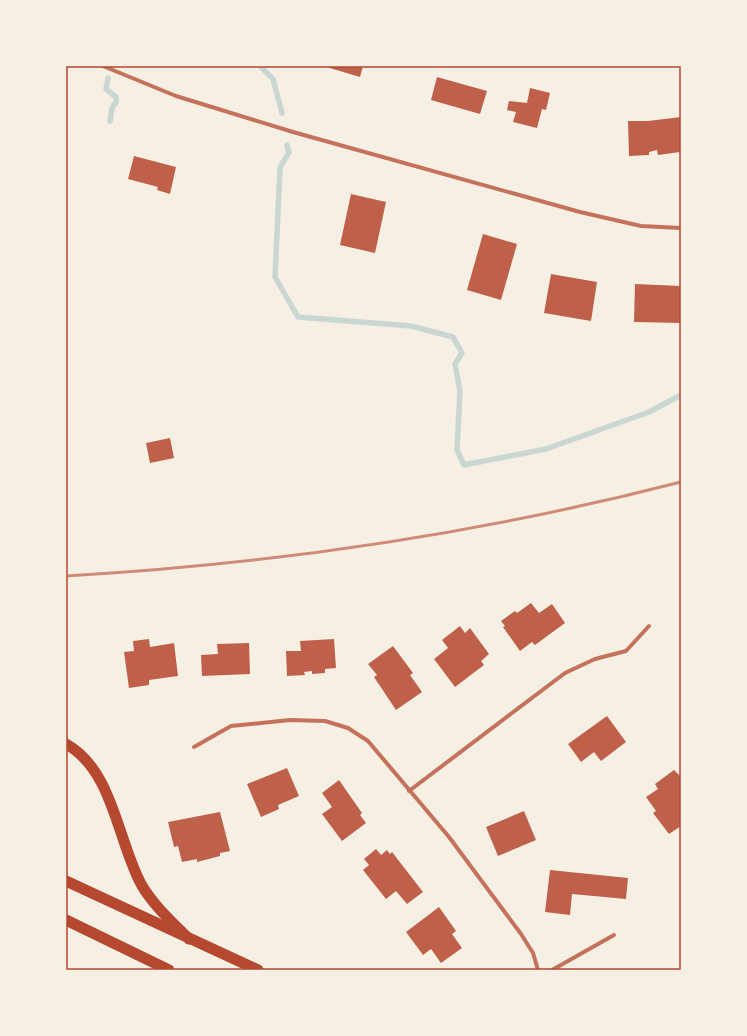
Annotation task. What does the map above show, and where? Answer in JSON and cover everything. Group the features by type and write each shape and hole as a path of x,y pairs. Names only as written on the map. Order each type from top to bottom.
{"highway":[{"path":"66,744 77,750 91,764 102,783 130,859 142,884 158,907 189,939"},
{"path":"66,881 258,970"},
{"path":"66,920 169,970"}],"street":[{"path":"103,66 176,96 293,132 557,206 641,226 681,228"},
{"path":"409,791 565,673 595,659 626,651 649,626"},
{"path":"194,748 231,726 290,720 325,721 348,728 368,741 449,837 534,953 538,970"},
{"path":"552,970 614,935"}],"building":[{"path":"323,66 363,66 360,77"},
{"path":"437,77 487,91 480,114 431,100"},
{"path":"530,88 550,93 546,110 542,109 537,128 513,122 516,112 507,110 509,101 527,103"},
{"path":"681,117 680,152 658,155 657,150 649,152 649,155 629,156 628,121 648,121"},
{"path":"134,156 176,167 170,194 157,190 158,187 128,179"},
{"path":"351,194 386,202 375,253 340,245"},
{"path":"483,234 517,244 501,300 467,290"},
{"path":"551,274 597,282 591,321 544,313"},
{"path":"635,284 681,286 681,323 634,322"},
{"path":"170,438 174,458 150,463 146,443"},
{"path":"531,603 539,613 552,604 565,623 535,645 532,642 520,651 503,627 505,626 501,621 515,611 517,613"},
{"path":"460,626 465,633 470,628 489,654 481,661 484,665 455,687 434,659 448,648 442,640"},
{"path":"149,639 150,647 174,643 178,676 149,680 149,685 129,688 124,652 134,651 133,641"},
{"path":"334,639 336,668 325,669 325,673 312,674 312,671 304,672 305,675 287,676 286,651 301,651 300,641"},
{"path":"249,643 250,674 202,676 201,655 218,654 217,644"},
{"path":"393,646 413,673 410,675 422,692 396,710 374,677 377,675 368,664"},
{"path":"607,716 626,742 601,761 594,752 581,762 568,744"},
{"path":"287,768 299,796 278,805 279,809 261,817 247,784"},
{"path":"674,770 681,777 681,826 669,834 653,813 656,811 646,797 658,789 655,784"},
{"path":"339,780 362,813 360,815 366,823 342,841 322,814 332,807 322,793"},
{"path":"524,811 536,840 498,856 486,827"},
{"path":"220,812 230,851 220,853 220,856 197,862 197,859 182,862 178,846 174,847 168,822"},
{"path":"376,849 381,855 387,850 390,854 392,852 423,892 407,904 396,891 386,899 363,870 369,865 364,859"},
{"path":"550,870 628,878 626,899 572,894 570,915 545,912"},
{"path":"439,907 456,931 452,934 462,948 441,963 431,949 423,955 406,932"}],"waterway":[{"path":"260,66 273,79 282,113"},
{"path":"108,78 106,89 116,97 116,102 112,108 110,121"},
{"path":"287,145 289,152 280,168 275,277 298,317 411,326 453,337 462,353 455,364 460,391 457,450 464,465 546,449 649,412 681,395"}],"railway":[{"path":"66,576 221,564 376,544 529,517 681,482"}]}
